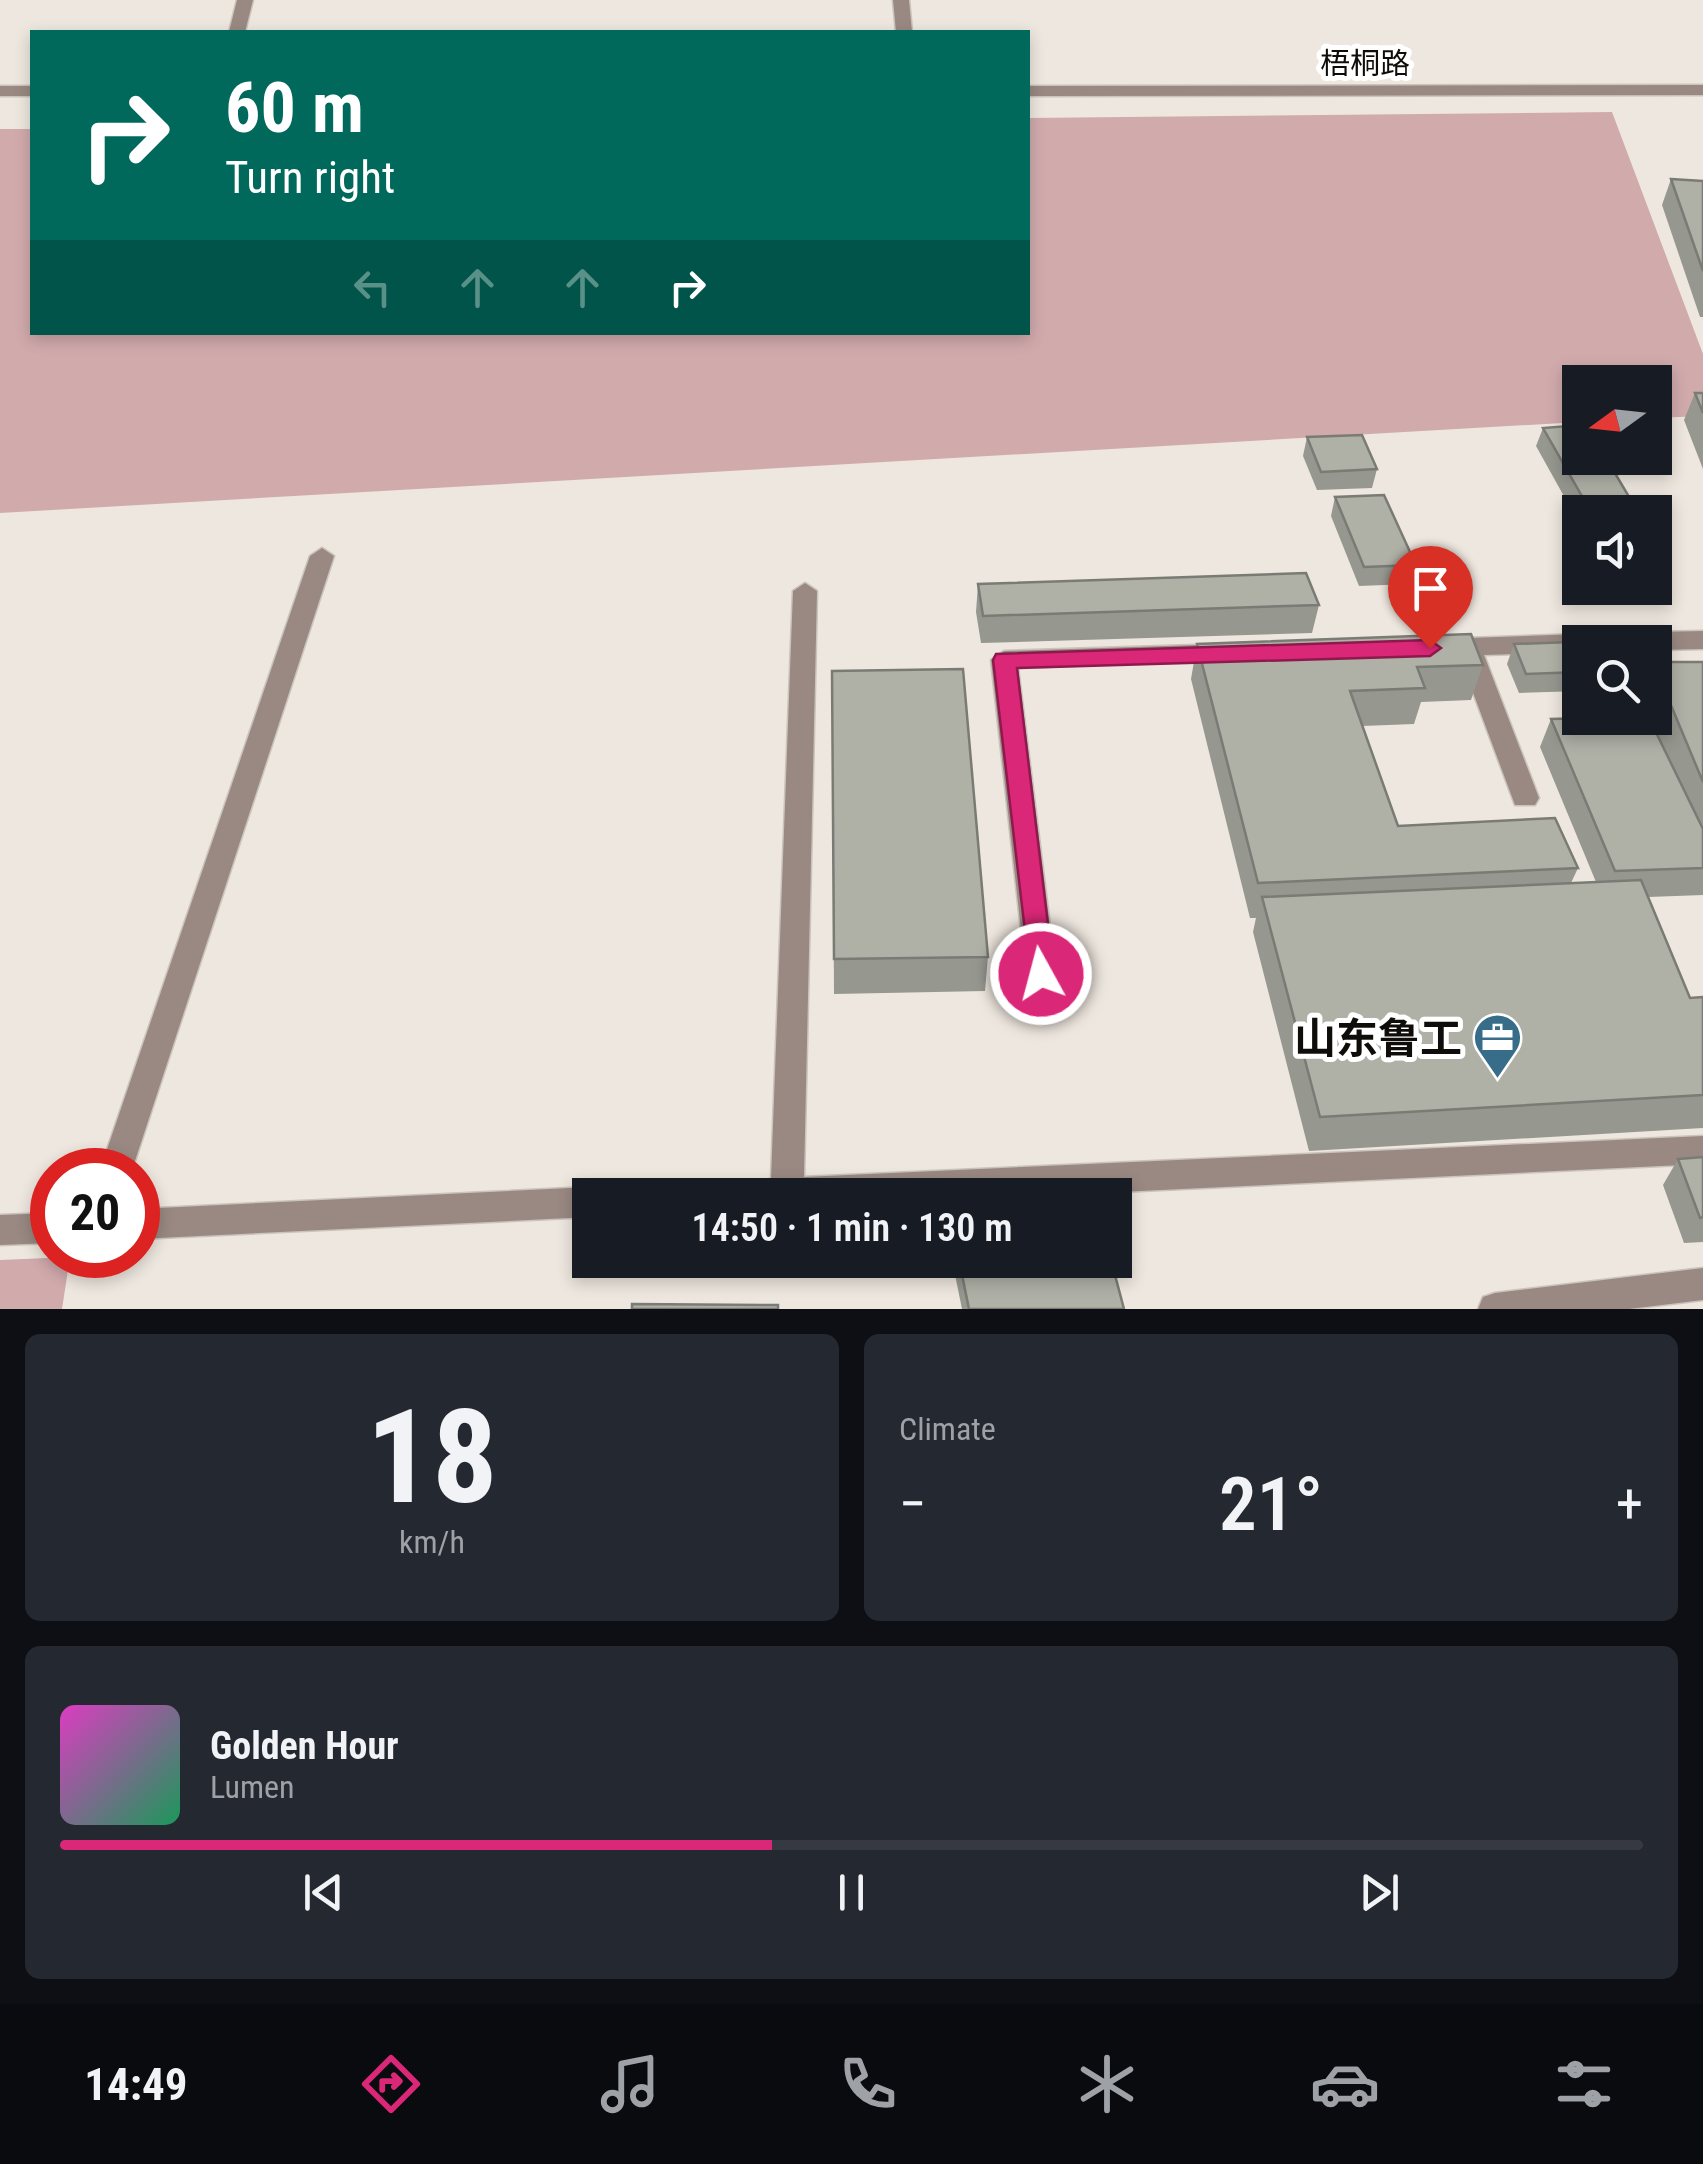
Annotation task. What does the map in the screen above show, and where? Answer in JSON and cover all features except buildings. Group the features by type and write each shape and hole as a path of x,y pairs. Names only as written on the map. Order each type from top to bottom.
{"street":[{"path":"238,30 245,0"},
{"path":"900,0 904,30"},
{"name":"梧桐路","path":"1030,91 1703,90"},
{"path":"0,91 30,91"},
{"path":"123,1148 322,556"},
{"path":"788,1178 805,591"},
{"path":"1672,641 1703,640"},
{"path":"1525,798 1458,647 1562,644"},
{"path":"1041,974 1004,660 1256,653"},
{"path":"1107,1178 1703,1150"},
{"path":"160,1223 572,1203"},
{"path":"0,1230 30,1229"},
{"path":"1494,1309 1703,1284"}],"shaded area":[{"path":"1612,112 1703,354 1703,416 1672,417 1672,365 1562,365 1562,423 0,513 0,129 30,129 30,335 1030,335 1030,118"},
{"path":"30,1259 30,1278 67,1278 62,1309 0,1309 0,1260"}],"place":[{"name":"山东鲁工","path":"1497,1080"}],"route":[{"path":"1041,974 1004,660 1430,648"}]}
